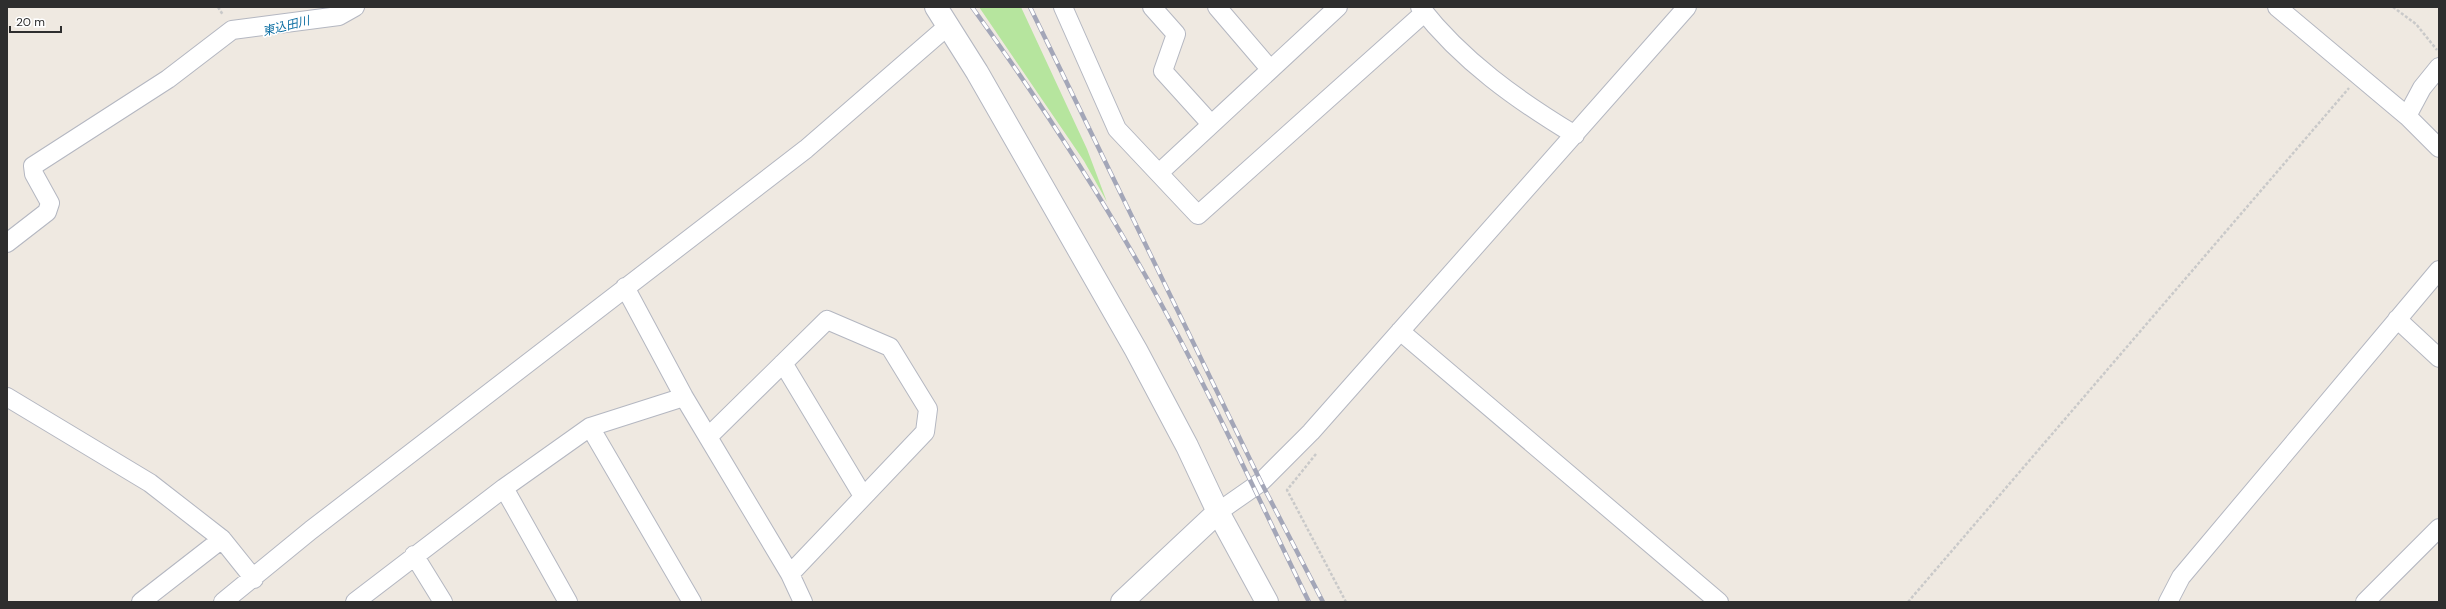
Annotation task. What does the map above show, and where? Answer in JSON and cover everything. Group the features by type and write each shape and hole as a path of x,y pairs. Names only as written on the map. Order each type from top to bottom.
{"street":[{"path":"7,243 47,212 50,203 34,174 33,166 168,79 232,30 339,16 355,7"},
{"path":"936,7 949,25 1136,350 1187,446 1218,512 1267,602"},
{"path":"1063,7 1117,129 1198,215 1422,10 1470,62 1526,105 1575,135"},
{"path":"1152,7 1176,34 1164,71 1211,124"},
{"path":"1217,7 1270,69"},
{"path":"1159,173 1338,7"},
{"path":"1122,602 1218,512 1261,482 1287,458 1687,7"},
{"path":"2277,7 2407,116 2439,148"},
{"path":"223,602 254,579 311,530 806,149 949,25"},
{"path":"2407,116 2422,88 2439,67"},
{"path":"2168,602 2180,577 2439,270"},
{"path":"625,287 684,397 790,574 803,602"},
{"path":"2397,319 2439,358"},
{"path":"708,437 827,320 890,347 928,409 925,432 790,574"},
{"path":"1400,331 1719,602"},
{"path":"783,363 863,496"},
{"path":"7,397 150,483 222,539 254,579"},
{"path":"355,602 414,555 504,488 590,427 684,397"},
{"path":"590,427 692,602"},
{"path":"504,488 568,602"},
{"path":"2365,602 2439,528"},
{"path":"141,602 222,539"},
{"path":"414,555 443,602"}],"path":[{"path":"2393,7 2416,24 2439,52"},
{"path":"1908,602 2360,76"},
{"path":"1321,447 1287,490 1346,602"}],"green space":[{"path":"979,7 1021,7 1087,149 1107,202 1084,161"}],"railway":[{"path":"972,7 1062,138 1144,273 1188,354 1309,602"},
{"path":"1030,7 1261,482 1323,602"}],"water label":[{"name":"東込田川","path":"286,26"}]}
